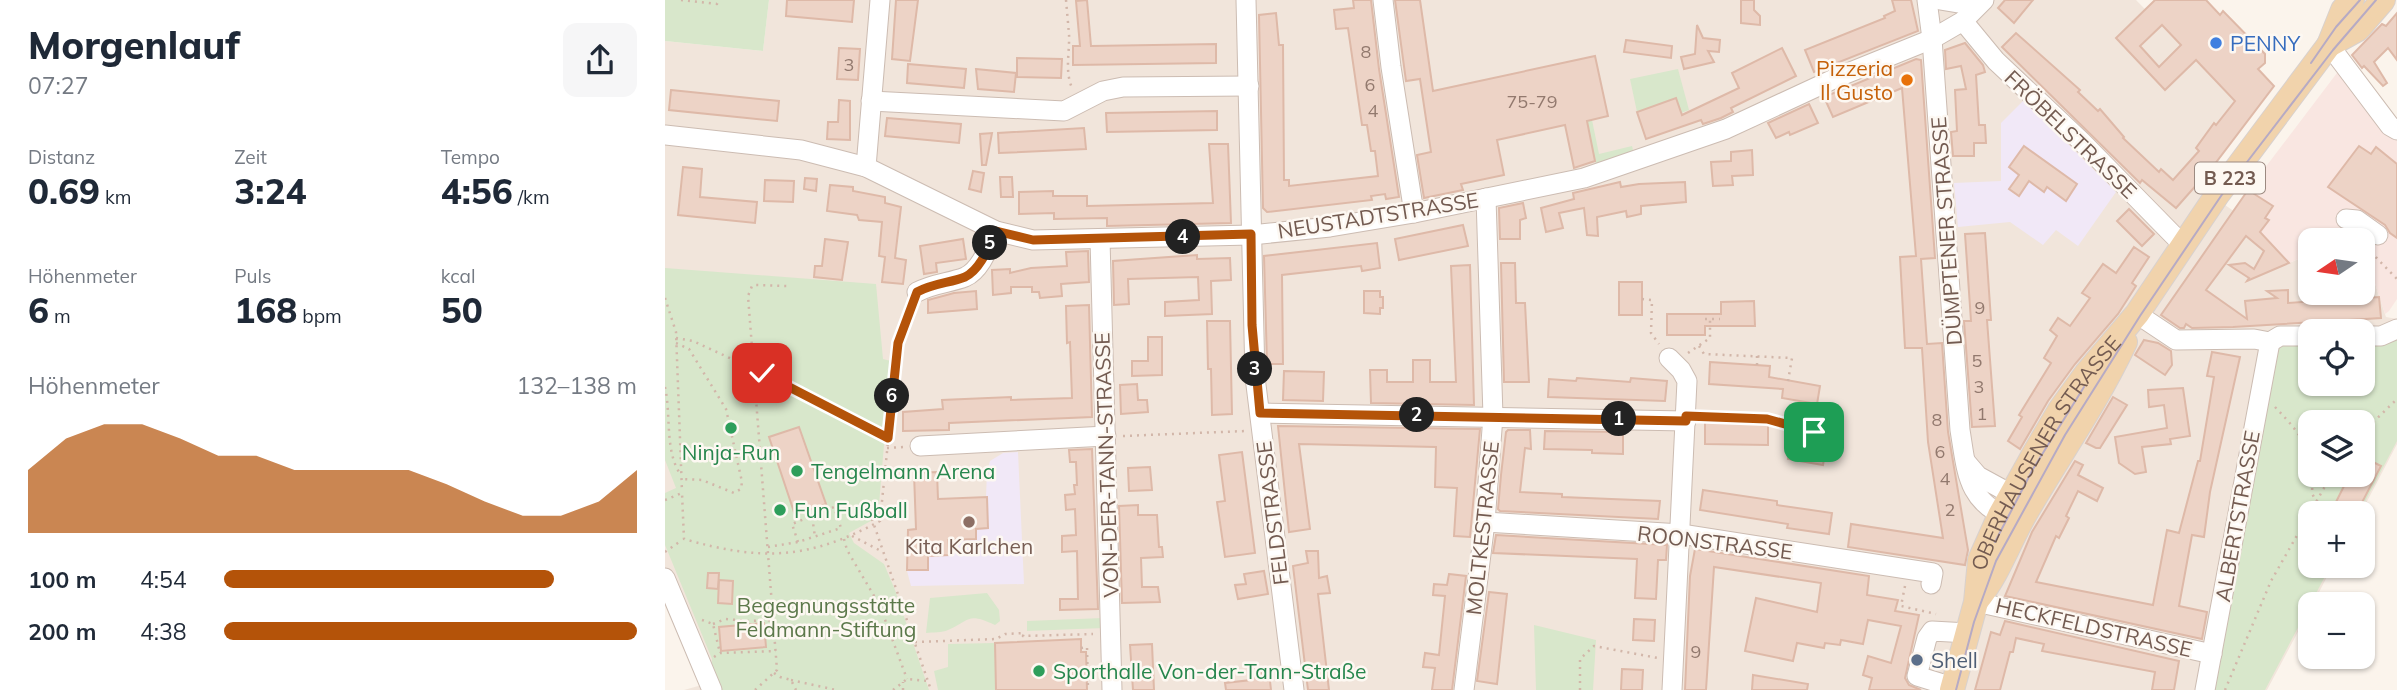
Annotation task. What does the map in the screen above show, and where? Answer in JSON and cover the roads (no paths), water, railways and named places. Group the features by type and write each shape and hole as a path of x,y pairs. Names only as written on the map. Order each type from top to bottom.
{"main road":[{"name":"OBERHAUSENER STRASSE","path":"1953,689 1976,602 1980,560 2015,510 2060,410 2086,374 2137,314 2217,195 2329,45 2343,10 2352,0"},
{"name":"OBERHAUSENER STRASSE","path":"2329,45 2358,29 2383,0"}],"street":[{"path":"866,167 880,0"},
{"name":"FELDSTRASSE","path":"1246,0 1252,325 1294,690"},
{"path":"1383,0 1414,213"},
{"name":"DÜMPTENER STRASSE","path":"1927,0 1960,430 1965,461 1970,484 1978,498 2015,510"},
{"path":"1940,0 1958,3 1971,0"},
{"name":"NEUSTADTSTRASSE","path":"665,135 801,150 866,167 996,231 1033,240 1251,234 1329,227 1414,213 1584,178 1726,129 1838,77 1932,39 1963,21 1984,0"},
{"name":"FRÖBELSTRASSE","path":"1963,21 1996,61 2081,141 2183,245"},
{"path":"2329,45 2390,126 2397,130"},
{"path":"871,101 1064,111 1103,91 1123,87 1249,86"},
{"name":"MOLTKESTRASSE","path":"1465,690 1485,522 1493,416 1486,198"},
{"path":"2346,219 2357,220 2378,235"},
{"path":"917,292 933,284 966,276 978,266 996,231"},
{"name":"VON-DER-TANN-STRASSE","path":"1100,239 1112,690"},
{"path":"2137,314 2176,340 2254,339 2270,342 2280,336 2298,336"},
{"path":"2375,336 2397,329"},
{"name":"ALBERTSTRASSE","path":"2205,690 2270,342"},
{"path":"1671,361 1687,381 1672,690"},
{"path":"1261,421 1493,416 1686,419"},
{"path":"920,446 1106,436"},
{"name":"ROONSTRASSE","path":"1485,522 1681,534 1933,573 1931,584"},
{"path":"665,578 712,690"},
{"name":"HECKFELDSTRASSE","path":"1976,602 2212,654"},
{"path":"1953,689 1917,677 1927,638 1931,631 1968,633"}],"tram line":[{"path":"2311,63 2336,27 2360,0"},
{"path":"1956,690 1974,622 1996,561 2065,435 2140,316 2221,196 2333,50 2376,0"},
{"path":"1995,542 2033,469 2084,387"}],"place":[{"name":"PENNY","path":"2216,43"},
{"name":"Pizzeria Il Gusto","path":"1907,80"},
{"name":"Ninja-Run","path":"731,428"},
{"name":"Tengelmann Arena","path":"797,471"},
{"name":"Fun Fußball","path":"780,510"},
{"name":"Kita Karlchen","path":"969,522"},
{"name":"Shell","path":"1917,660"},
{"name":"Sporthalle Von-der-Tann-Straße","path":"1039,671"}],"park label":[{"name":"Begegnungsstätte Feldmann-Stiftung","path":"826,617"}]}
